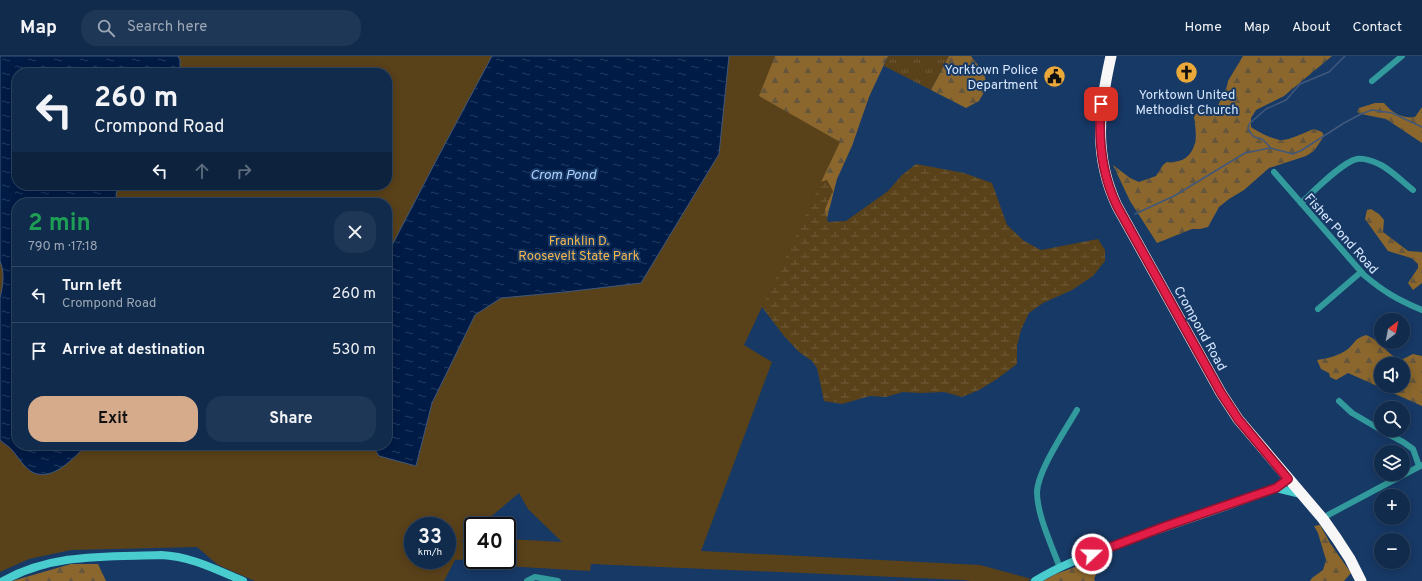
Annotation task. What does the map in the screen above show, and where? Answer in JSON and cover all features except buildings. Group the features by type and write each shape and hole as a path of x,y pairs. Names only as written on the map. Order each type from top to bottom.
{"highway":[{"name":"Crompond Road","path":"1111,56 1101,104 1100,137 1103,166 1113,198 1184,329 1221,393 1238,419 1323,519 1341,545 1361,581"}],"street":[{"path":"1372,81 1402,56"},
{"path":"1301,203 1339,169 1351,161 1359,159 1382,165 1413,190"},
{"name":"Fisher Pond Road","path":"1274,172 1361,272 1380,289 1398,300 1422,310"},
{"path":"1318,309 1361,272"},
{"path":"1339,401 1352,413 1374,426"},
{"path":"1060,568 1043,522 1037,492 1039,481 1047,462 1077,410"},
{"path":"1323,519 1420,466 1413,450 1394,437"},
{"path":"1035,581 1092,554 1276,488 1288,479"},
{"path":"1276,488 1301,494"},
{"path":"3,581 34,567 59,560 161,556 180,557 192,560 243,581"},
{"path":"527,581 534,577 558,581"}],"green space":[{"name":"Franklin D. Roosevelt State Park","path":"0,56 775,56 759,96 840,142 744,345 772,362 701,551 980,565 1032,579 1027,581 970,581 591,564 590,571 516,567 516,539 562,542 528,509 519,493 491,517 464,517 464,540 461,542 464,542 464,560 456,560 456,517 404,517 404,569 450,569 444,581 255,581 218,565 197,547 71,550 29,559 0,572"},
{"path":"729,56 888,56 869,97 852,146 837,179 827,218"},
{"path":"888,56 949,56 931,90 884,66"},
{"path":"949,56 971,56 984,73 987,87 979,101 966,108 931,90"},
{"path":"1243,56 1332,56 1284,96 1256,110 1251,118 1251,127 1265,135 1280,140 1288,139 1314,129 1322,132 1324,136 1314,151 1306,156 1269,168 1244,190 1229,199 1219,207 1208,227 1192,229 1157,243 1130,201 1113,165 1130,178 1139,182 1156,176 1163,165 1167,162 1177,162 1188,156 1196,140 1194,117 1203,109 1212,111 1216,110 1228,81"},
{"path":"1375,103 1384,103 1394,112 1406,117 1415,117 1422,107 1422,143 1386,119 1357,112 1359,108"},
{"path":"916,164 964,173 992,183 1007,225 1024,241 1041,250 1098,239 1105,250 1105,261 1093,276 1072,290 1043,303 1029,313 1021,330 1017,346 1017,364 979,390 962,397 944,392 903,392 886,397 870,396 842,404 824,401 817,368 812,361 799,352 784,336 762,307 751,268 456,518 456,517 404,517 404,525 165,502 14,450 220,450 379,456 389,450 392,450 392,448 821,182 827,180 833,191 825,209 828,222 846,221 888,191 902,175"},
{"path":"1371,209 1379,214 1384,220 1383,232 1408,251 1422,252 1422,283 1413,290 1408,283 1418,268 1418,264 1411,258 1388,251 1365,219 1367,210"},
{"path":"1366,335 1371,337 1374,339 1374,349 1385,349 1395,357 1374,357 1374,385 1348,373 1336,380 1330,377 1329,373 1321,369 1317,360 1341,353 1348,349 1357,339"},
{"path":"1413,354 1422,356 1422,406 1393,393 1410,393 1410,357 1407,357"},
{"path":"1320,525 1330,543 1351,573 1344,581 1310,581 1323,570 1326,560 1318,533 1314,526"},
{"path":"1097,559 1101,562 1102,566 1098,570 1094,579 1095,581 1043,581 1056,574"},
{"path":"71,564 98,564 106,581 12,581"}],"water":[{"path":"0,56 178,56 180,60 180,68 12,68 12,190 117,190 117,198 12,198 12,450 82,450 70,461 49,474 41,475 28,469 11,449 0,440 0,298 3,270 0,261"},
{"name":"Crom Pond","path":"492,56 729,56 719,154 641,283 501,298 475,315 432,403 416,466 379,456 375,450 392,450 392,245"}],"waterway":[{"path":"1270,147 1262,139 1254,137 1249,131 1248,127 1250,123 1266,109 1286,100 1300,84 1329,72 1345,56"},
{"path":"1135,214 1174,196 1245,153 1270,148 1293,154 1302,150 1344,123 1372,110 1392,113 1422,127"}],"place":[{"name":"Yorktown United Methodist Church","path":"1187,72"},
{"name":"Yorktown Police Department","path":"1054,76"}],"route":[{"path":"1092,554 1166,526 1276,488 1288,479 1238,419 1221,393 1184,329 1117,206 1109,187 1100,148 1101,104"}]}
